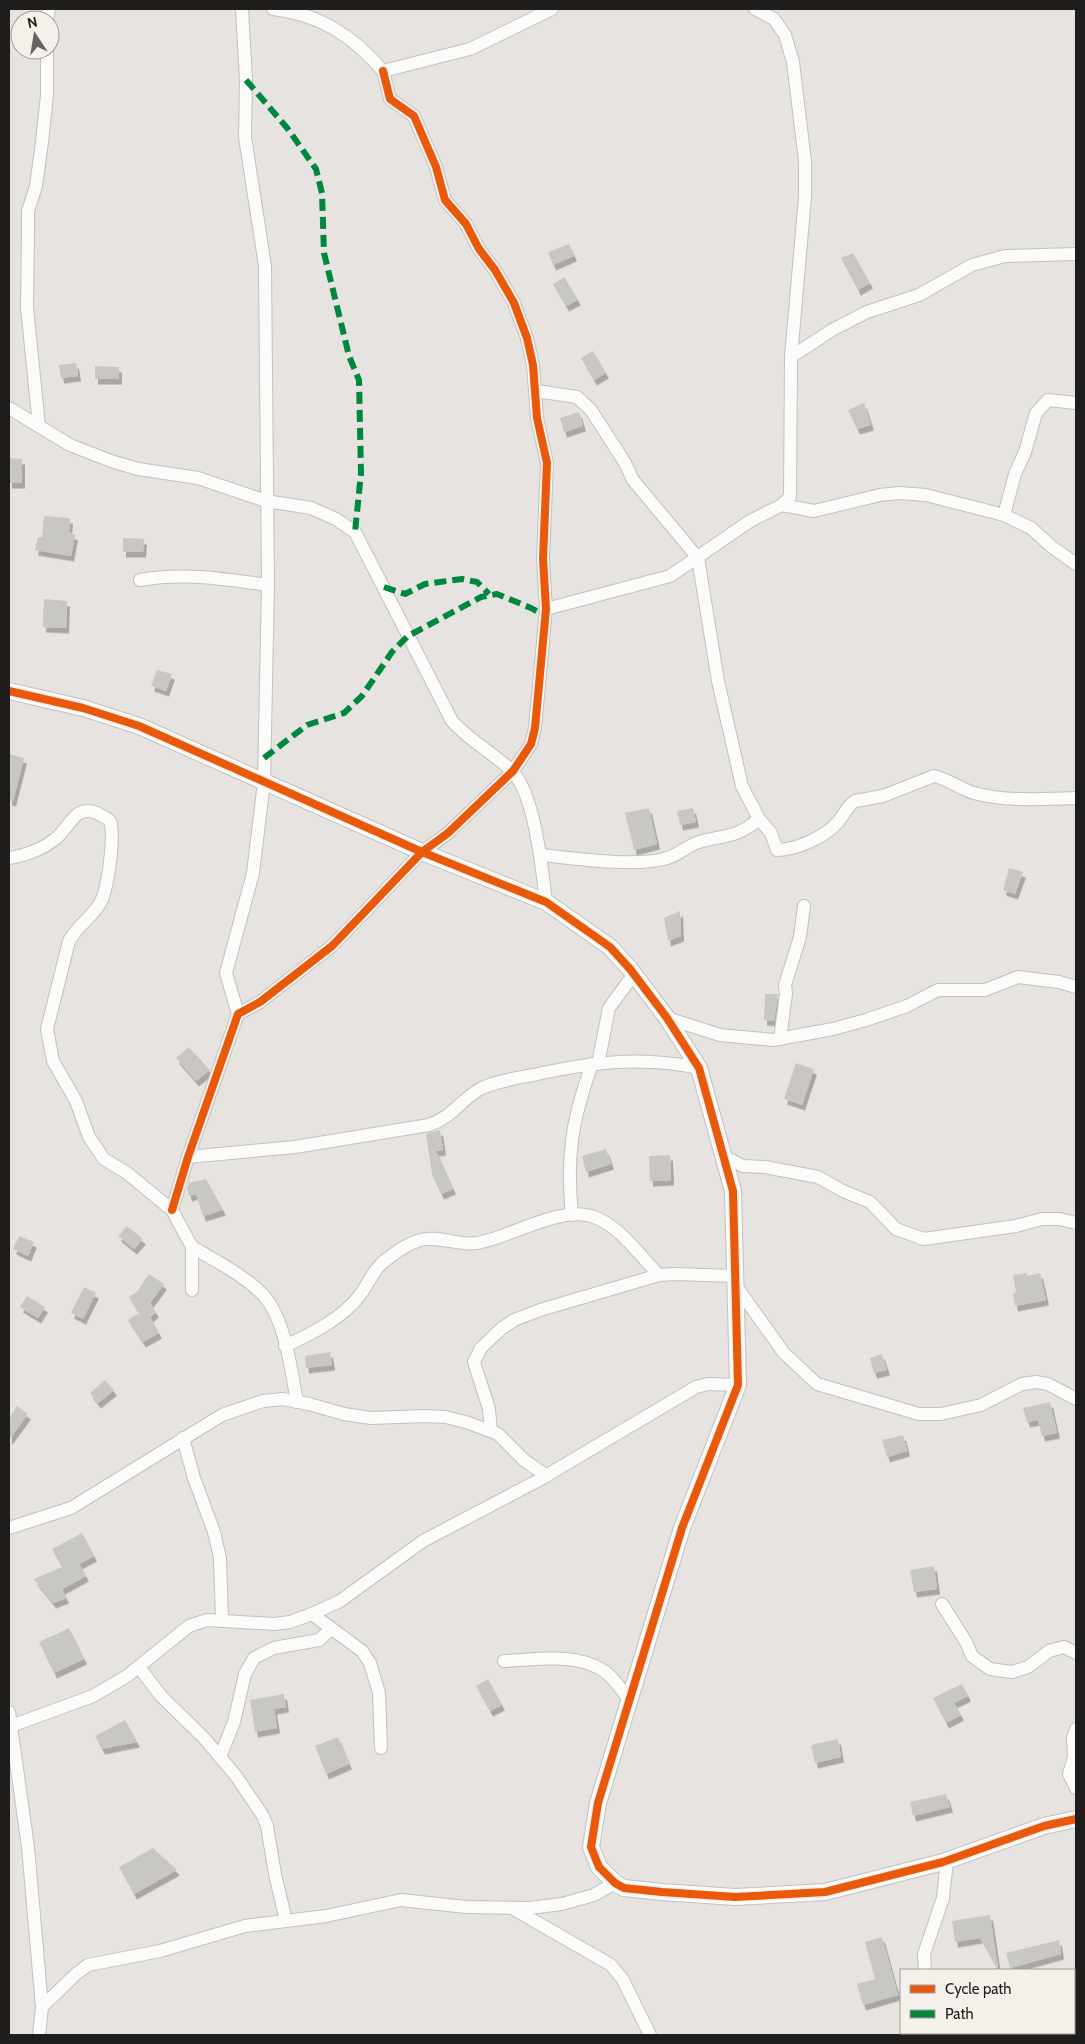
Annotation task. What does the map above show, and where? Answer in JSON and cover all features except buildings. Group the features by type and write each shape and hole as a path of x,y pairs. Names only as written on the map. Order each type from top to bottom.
{"street":[{"path":"172,1210 188,1156 238,1014 226,973 253,873 264,782 268,585 265,266 245,137 246,80 242,9"},
{"path":"238,1014 260,1002 332,946 422,852 448,833 513,772 531,744 535,728 546,609 542,559 547,463 536,418 536,391 527,338 514,303 466,224 445,200 429,147 414,116 390,99 384,71 363,48 341,31 320,21 285,10 273,9"},
{"path":"384,71 470,49 552,9"},
{"path":"546,609 670,576 750,521 782,505 791,494 791,357 793,315 805,197 805,161 793,62 785,35 774,19 755,9"},
{"path":"39,426 28,307 28,211 36,186 42,142 47,95 47,60"},
{"path":"791,357 832,330 867,312 919,295 972,265 1005,256 1076,254"},
{"path":"536,391 577,397 591,410 625,463 633,480 698,558 727,727 742,786 759,819 771,833 775,848 779,851 804,844 827,831 837,823 850,804 855,801 883,796 934,776 973,793 1038,799 1076,798"},
{"path":"1004,515 1036,412 1048,400 1076,403"},
{"path":"9,408 70,445 111,462 138,469 198,478 266,501 318,510 336,518 355,532 452,721 463,733 513,772 529,805 540,855 546,902"},
{"path":"782,505 814,511 880,495 899,493 926,495 1004,515 1031,528 1052,547 1076,564"},
{"path":"140,580 160,576 200,576 268,585"},
{"path":"9,691 83,708 139,726 422,852 546,902 610,947 634,974 667,1018 699,1068 733,1191 738,1385 682,1528 598,1803 591,1847 599,1867 615,1883 624,1888 735,1897 816,1892 947,1860 1044,1826 1076,1819"},
{"path":"9,858 22,856 56,839 73,818 82,812 90,810 110,821 110,861 106,889 99,905 75,930 69,941 47,1030 48,1042 53,1061 76,1102 89,1137 104,1159 127,1173 172,1210 192,1247 192,1290"},
{"path":"540,855 601,860 652,861 679,854 703,840 735,834 759,819"},
{"path":"780,1039 786,994 785,985 800,937 804,906"},
{"path":"572,1215 568,1159 578,1105 595,1064 609,1008 634,974"},
{"path":"667,1018 720,1035 759,1040 780,1039 833,1029 866,1020 907,1006 938,990 984,990 1018,977 1059,982 1076,987"},
{"path":"188,1156 295,1147 429,1125 448,1117 482,1088 520,1078 595,1064 638,1060 664,1061 699,1068"},
{"path":"723,1156 743,1166 764,1167 818,1177 843,1191 870,1202 896,1229 924,1239 1016,1226 1042,1219 1060,1219 1076,1224"},
{"path":"286,1346 311,1334 350,1305 360,1295 376,1268 414,1242 429,1239 465,1244 478,1243 547,1221 580,1214 596,1218 616,1230 659,1275"},
{"path":"192,1247 261,1292 280,1326 297,1402"},
{"path":"491,1431 489,1409 474,1362 476,1355 493,1335 514,1320 540,1310 659,1275 674,1274 736,1281 784,1353 817,1384 919,1414 941,1414 981,1405 1022,1384 1036,1382 1048,1384 1076,1399"},
{"path":"39,2035 42,2007 28,1847 10,1719 93,1696 139,1667 189,1626 207,1620 274,1624 290,1622 312,1614 340,1601 423,1541 547,1476 696,1387 708,1384 738,1385"},
{"path":"9,1528 71,1508 222,1415 248,1405 283,1399 344,1414 371,1418 408,1415 446,1417 498,1434 525,1461 547,1476"},
{"path":"183,1438 194,1478 214,1532 220,1558 222,1620"},
{"path":"942,1604 966,1642 972,1656 990,1669 1012,1672 1028,1667 1049,1651 1064,1647 1076,1653"},
{"path":"312,1614 362,1651 370,1663 379,1693 381,1748"},
{"path":"220,1757 234,1722 245,1674 254,1658 274,1648 319,1640 331,1629"},
{"path":"504,1662 574,1660 591,1664 604,1671 630,1700"},
{"path":"139,1667 161,1696 220,1757 255,1803 268,1826 275,1874 286,1921"},
{"path":"1076,1729 1073,1736 1074,1757 1069,1774 1076,1788"},
{"path":"925,1969 924,1954 943,1898 947,1860"},
{"path":"42,2007 88,1965 160,1951 245,1926 326,1916 401,1900 466,1907 529,1908 562,1904 594,1895 615,1883"},
{"path":"511,1908 610,1965 623,1980 650,2035"}],"marked path":[{"path":"246,80 288,129 316,169 322,193 324,253 349,356 359,380 361,473 355,532"},
{"path":"384,587 405,594 425,584 462,579 477,582 489,594"},
{"path":"264,758 307,725 344,713 362,696 392,652 408,636 481,597 497,594 545,616"}],"cycle path":[{"path":"172,1210 188,1157 238,1014 260,1002 332,946 422,852 448,833 513,771 531,744 535,728 546,609 543,559 547,463 537,418 533,365 527,338 514,303 495,270 479,249 466,224 445,200 436,167 414,116 390,99 383,71"},
{"path":"9,691 83,708 139,726 422,852 546,902 610,947 630,969 667,1018 699,1068 733,1191 738,1385 682,1528 598,1803 591,1847 599,1867 615,1883 624,1888 735,1897 825,1892 943,1862 1044,1826 1076,1819"}]}
